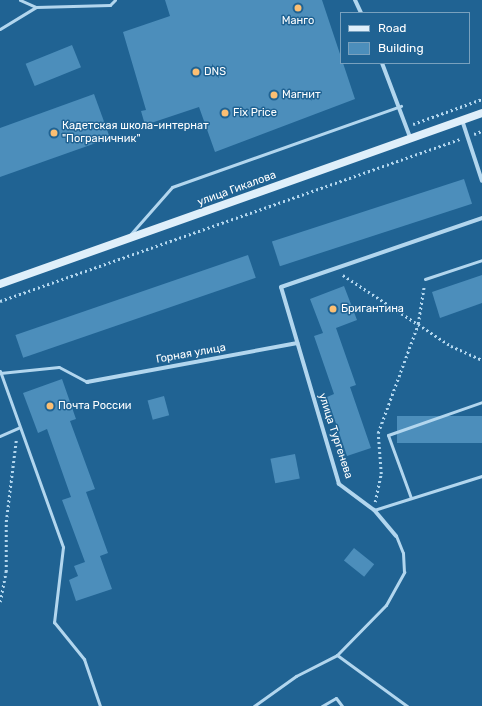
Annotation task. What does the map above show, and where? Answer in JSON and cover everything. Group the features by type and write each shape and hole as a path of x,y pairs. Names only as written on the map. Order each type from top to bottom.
{"main road":[{"name":"улица Гикалова","path":"0,284 410,137 482,113"}],"street":[{"path":"355,0 361,12"},
{"path":"382,64 401,106 410,137"},
{"path":"462,120 482,181"},
{"path":"329,271 482,218"},
{"name":"улица Тургенева","path":"329,271 281,287 339,484 374,510 396,536"},
{"name":"Горная улица","path":"87,382 297,343"}],"lane":[{"path":"20,0 36,7 110,5 115,0"},
{"path":"0,29 36,7"},
{"path":"125,240 172,187 401,106"},
{"path":"425,279 482,260"},
{"path":"87,382 59,367 0,372 18,428 63,547 54,622 84,659 100,706"},
{"path":"410,498 388,435 482,402"},
{"path":"0,436 18,428"},
{"path":"374,510 482,476"},
{"path":"254,706 296,676 337,655 386,605 404,572 403,553 396,536"},
{"path":"337,655 407,706"},
{"path":"322,706 336,698 342,706"}],"path":[{"path":"406,126 482,99"},
{"path":"0,301 482,131"},
{"path":"329,271 352,279 451,346 482,360"},
{"path":"374,510 380,474 378,434 418,324 425,279"},
{"path":"0,602 6,572 6,522 18,428"}],"building":[{"path":"165,0 322,0 340,54 340,64 343,64 355,99 215,152 199,107 145,125 141,111 146,110 123,32 170,16"},
{"path":"72,45 81,67 35,86 26,64"},
{"name":"Кадетская школа-интернат \"Пограничник\"","path":"94,94 110,138 0,177 0,128"},
{"path":"464,179 472,204 280,266 272,241"},
{"path":"248,255 256,278 23,358 15,335"},
{"path":"482,275 482,303 440,318 432,292"},
{"path":"344,286 357,320 336,328 356,385 350,387 371,448 347,456 327,397 334,394 314,336 323,333 310,299"},
{"path":"62,379 76,419 70,421 95,489 86,492 108,553 100,556 112,589 76,601 69,580 78,576 74,566 85,562 62,500 71,497 47,429 38,433 23,393"},
{"path":"164,396 169,415 153,420 148,400"},
{"path":"397,416 482,416 482,443 397,443"},
{"path":"295,454 300,479 275,483 270,459"},
{"path":"354,548 374,564 364,577 344,560"}],"place":[{"name":"Манго","path":"298,8"},
{"name":"DNS","path":"196,72"},
{"name":"Магнит","path":"274,95"},
{"name":"Fix Price","path":"225,113"},
{"name":"Кадетская школа-интернат \"Пограничник\"","path":"54,133"},
{"name":"Бригантина","path":"333,309"},
{"name":"Почта России","path":"50,406"}]}
